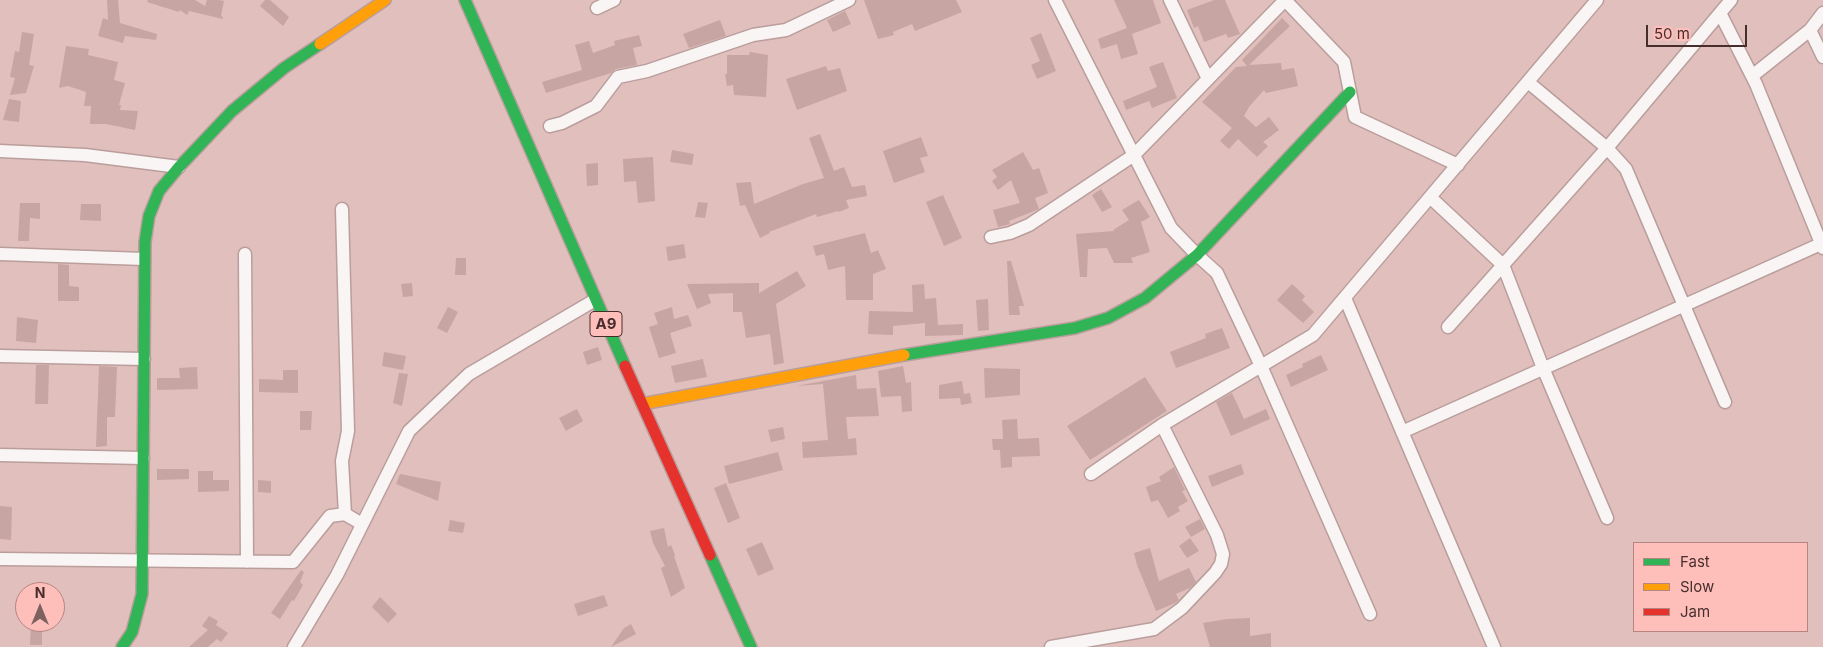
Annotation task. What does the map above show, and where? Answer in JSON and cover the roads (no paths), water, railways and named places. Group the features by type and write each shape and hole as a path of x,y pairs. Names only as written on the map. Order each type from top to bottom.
{"street":[{"path":"122,647 132,632 142,594 144,259 149,216 159,191 232,111 284,68 385,0"},
{"name":"A9","path":"465,0 595,300 750,647"},
{"path":"597,8 614,0"},
{"path":"550,126 562,123 596,106 618,78 647,71 753,36 786,30 849,0"},
{"path":"1056,0 1171,228 1217,274 1261,366 1370,614"},
{"path":"1170,0 1208,79"},
{"path":"991,237 1010,233 1029,225 1134,155 1285,0 1344,62 1355,117 1458,165"},
{"path":"1092,474 1162,425 1313,335 1598,0"},
{"path":"1448,327 1607,148 1730,0"},
{"path":"1402,432 1822,245 1752,76 1720,13"},
{"path":"1752,76 1810,30 1823,13"},
{"path":"1810,30 1823,57"},
{"path":"1528,82 1607,148 1626,169 1725,402"},
{"path":"642,404 894,356 1075,328 1108,318 1145,298 1197,255 1350,92"},
{"path":"0,151 85,155 179,167"},
{"path":"1430,197 1503,265 1543,368 1607,518"},
{"path":"342,209 348,431 342,461 345,514"},
{"path":"0,254 144,259"},
{"path":"246,254 247,562"},
{"path":"1344,298 1494,647"},
{"path":"294,647 337,575 409,431 469,374 595,300"},
{"path":"0,356 144,359"},
{"path":"1051,647 1154,629 1182,608 1221,564 1223,554 1217,535 1162,425"},
{"path":"0,455 143,458"},
{"path":"0,559 293,562 330,516 345,514 362,524"}]}
